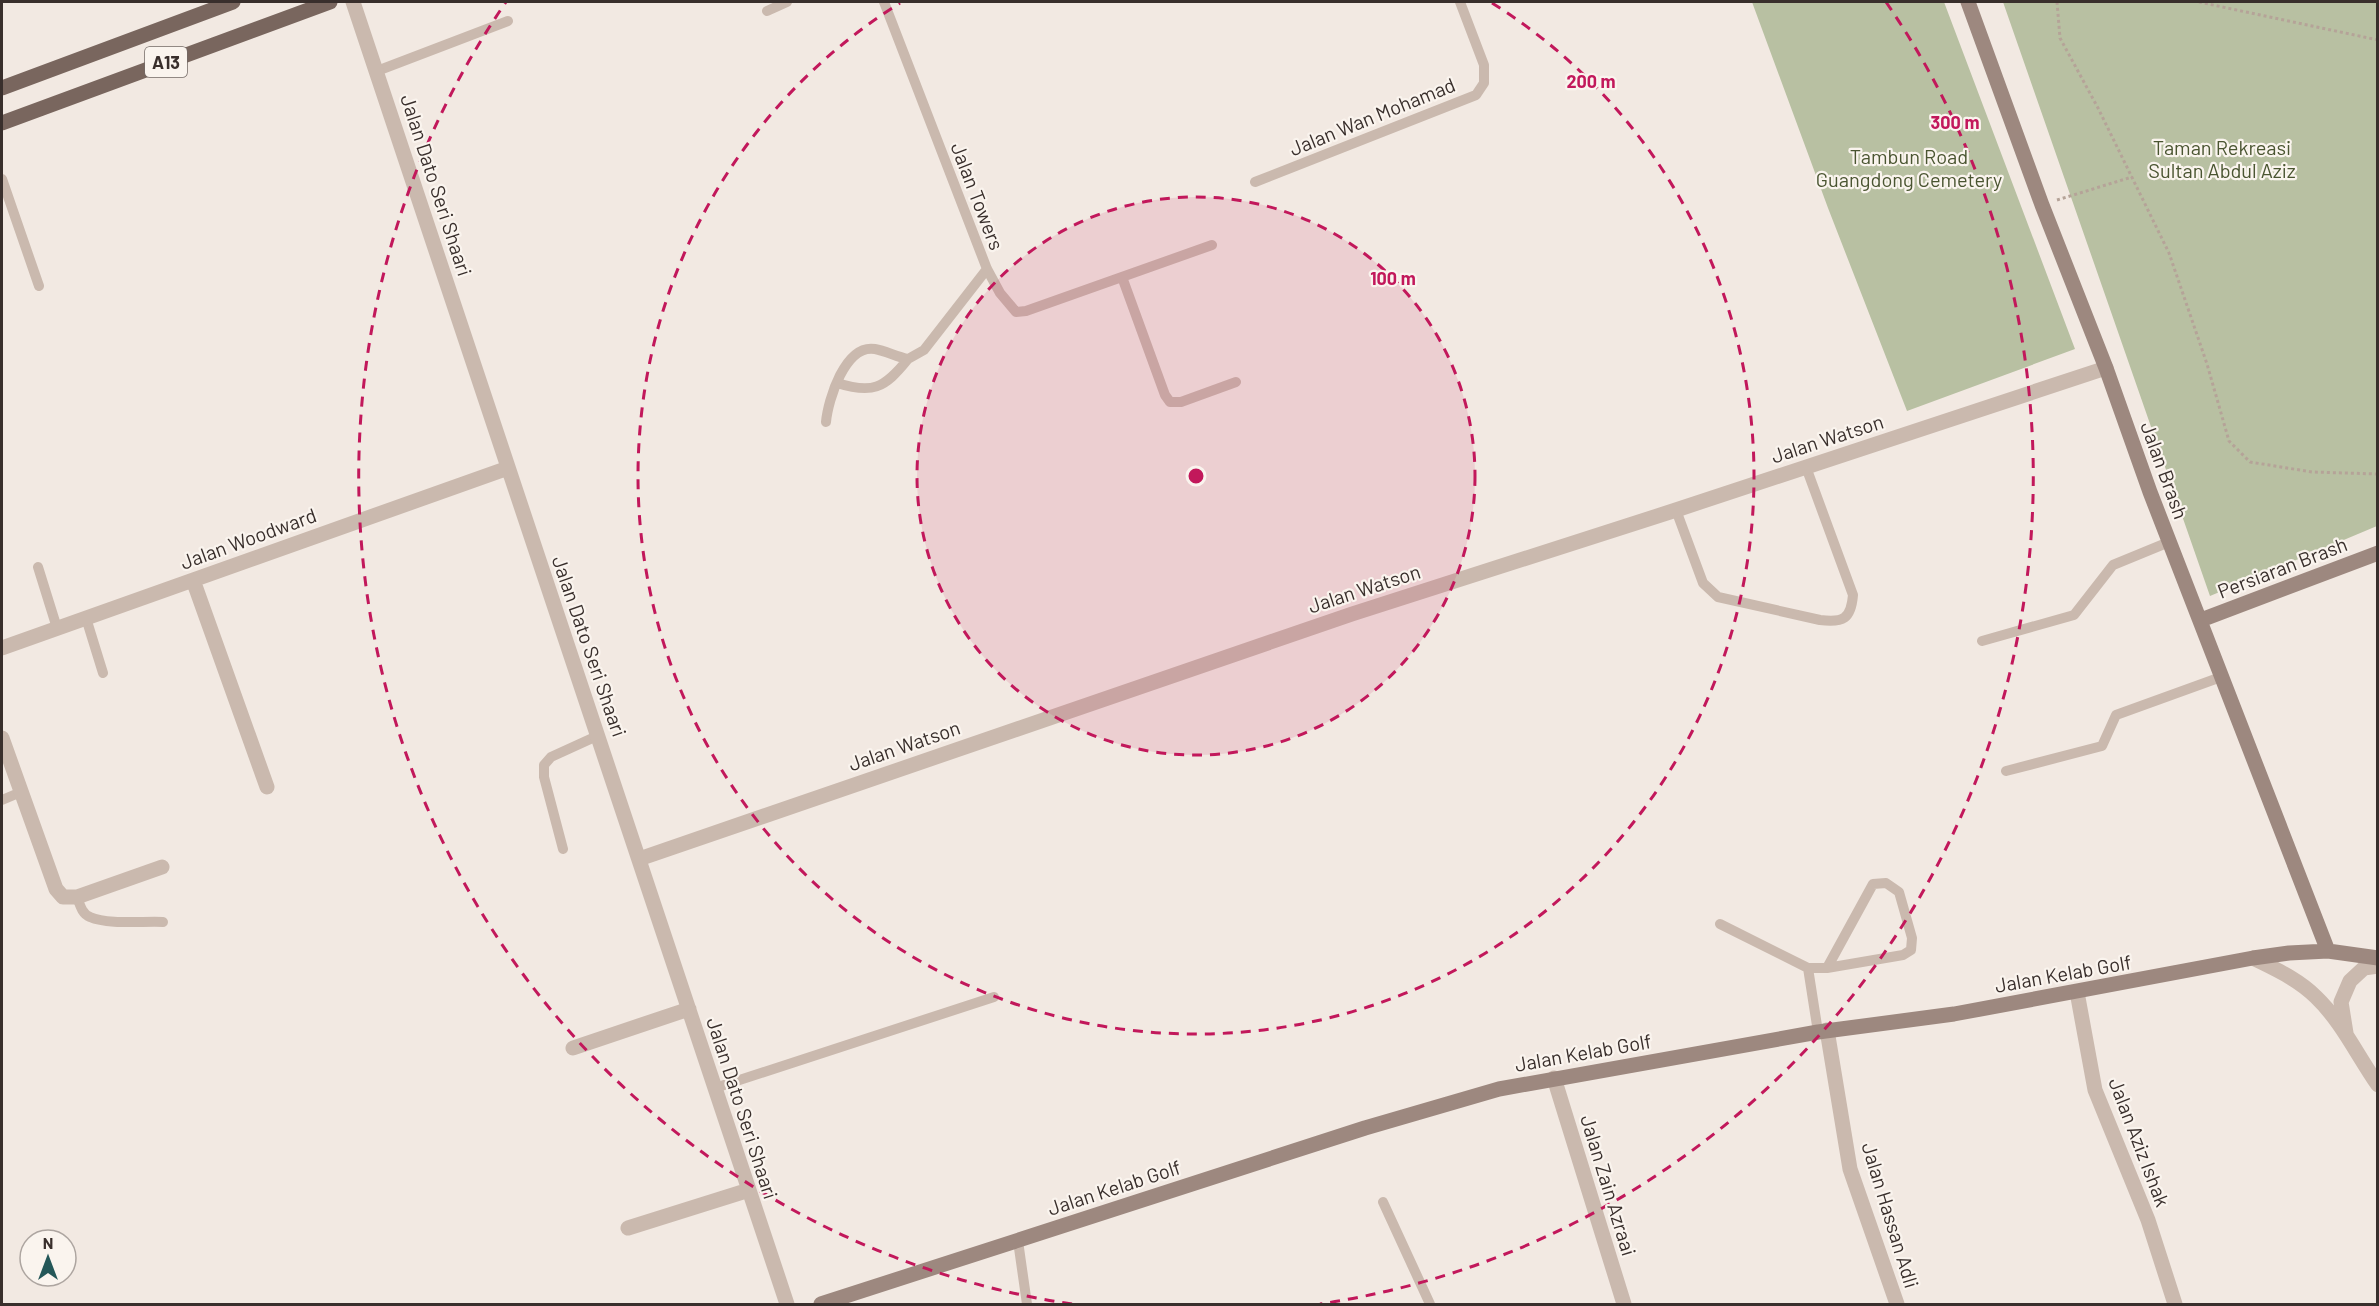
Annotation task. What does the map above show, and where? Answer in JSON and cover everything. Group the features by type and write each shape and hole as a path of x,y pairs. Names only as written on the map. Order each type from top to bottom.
{"main road":[{"name":"A13","path":"2,88 233,2"},
{"name":"A13","path":"2,123 330,2"}],"street":[{"name":"Jalan Dato Seri Shaari","path":"353,2 787,1305"},
{"name":"Jalan Brash","path":"1968,2 2169,542 2328,951"},
{"name":"Jalan Watson","path":"639,859 1352,614 2106,368"},
{"name":"Jalan Woodward","path":"2,648 508,468"},
{"name":"Persiaran Brash","path":"2201,620 2378,553"},
{"path":"193,580 267,787"},
{"path":"2,738 56,889 63,897 77,897 162,867"},
{"name":"Jalan Kelab Golf","path":"821,1305 1365,1128 1499,1089 1822,1031 1954,1014 2253,958 2328,951 2378,958"},
{"path":"2253,958 2295,980 2316,997 2346,1033 2378,1084"},
{"path":"2346,1033 2341,1002 2350,981 2364,968 2378,966"},
{"name":"Jalan Aziz Ishak","path":"2077,992 2095,1090 2148,1220 2175,1305"},
{"path":"573,1048 688,1010"},
{"name":"Jalan Hassan Adli","path":"1822,1031 1850,1169 1897,1305"},
{"name":"Jalan Zain Azraai","path":"1554,1078 1624,1305"},
{"path":"628,1228 749,1190"}],"lane":[{"path":"767,11 787,2"},
{"name":"Jalan Towers","path":"837,383 859,390 879,386 908,359 924,350 987,269 884,2"},
{"name":"Jalan Wan Mohamad","path":"1255,182 1476,94 1484,83 1484,65 1460,2"},
{"path":"377,71 508,21"},
{"path":"2,179 39,286"},
{"path":"987,269 1000,293 1016,312 1026,311 1212,245"},
{"path":"1122,277 1165,395 1170,402 1181,402 1236,382"},
{"path":"826,422 828,406 837,383 848,362 862,350 875,349 908,359"},
{"path":"1676,510 1703,583 1718,597 1820,620 1842,620 1852,607 1853,595 1806,467"},
{"path":"1982,641 2074,615 2113,565 2169,542"},
{"path":"38,567 57,628"},
{"path":"86,618 103,673"},
{"path":"2006,771 2102,746 2116,715 2221,677"},
{"path":"563,849 544,777 544,765 551,757 597,736"},
{"path":"2,800 21,792"},
{"path":"1720,924 1808,968 1827,968 1903,955 1911,950 1912,938 1899,892 1886,883 1873,884 1827,968"},
{"path":"77,897 81,909 89,917 163,922"},
{"path":"1808,968 1822,1031"},
{"path":"715,1088 994,997"},
{"path":"1383,1202 1430,1305"},
{"path":"1018,1241 1027,1305"}],"path":[{"path":"2057,2 2060,38 2169,253 2229,441 2250,462 2312,472 2378,474"},
{"path":"2199,2 2378,40"},
{"path":"2042,205 2132,177"}],"green space":[{"name":"Tambun Road Guangdong Cemetery","path":"1752,2 1944,2 2075,349 1907,411 1828,208"},
{"name":"Taman Rekreasi Sultan Abdul Aziz","path":"2003,2 2377,2 2377,526 2210,596"}]}
